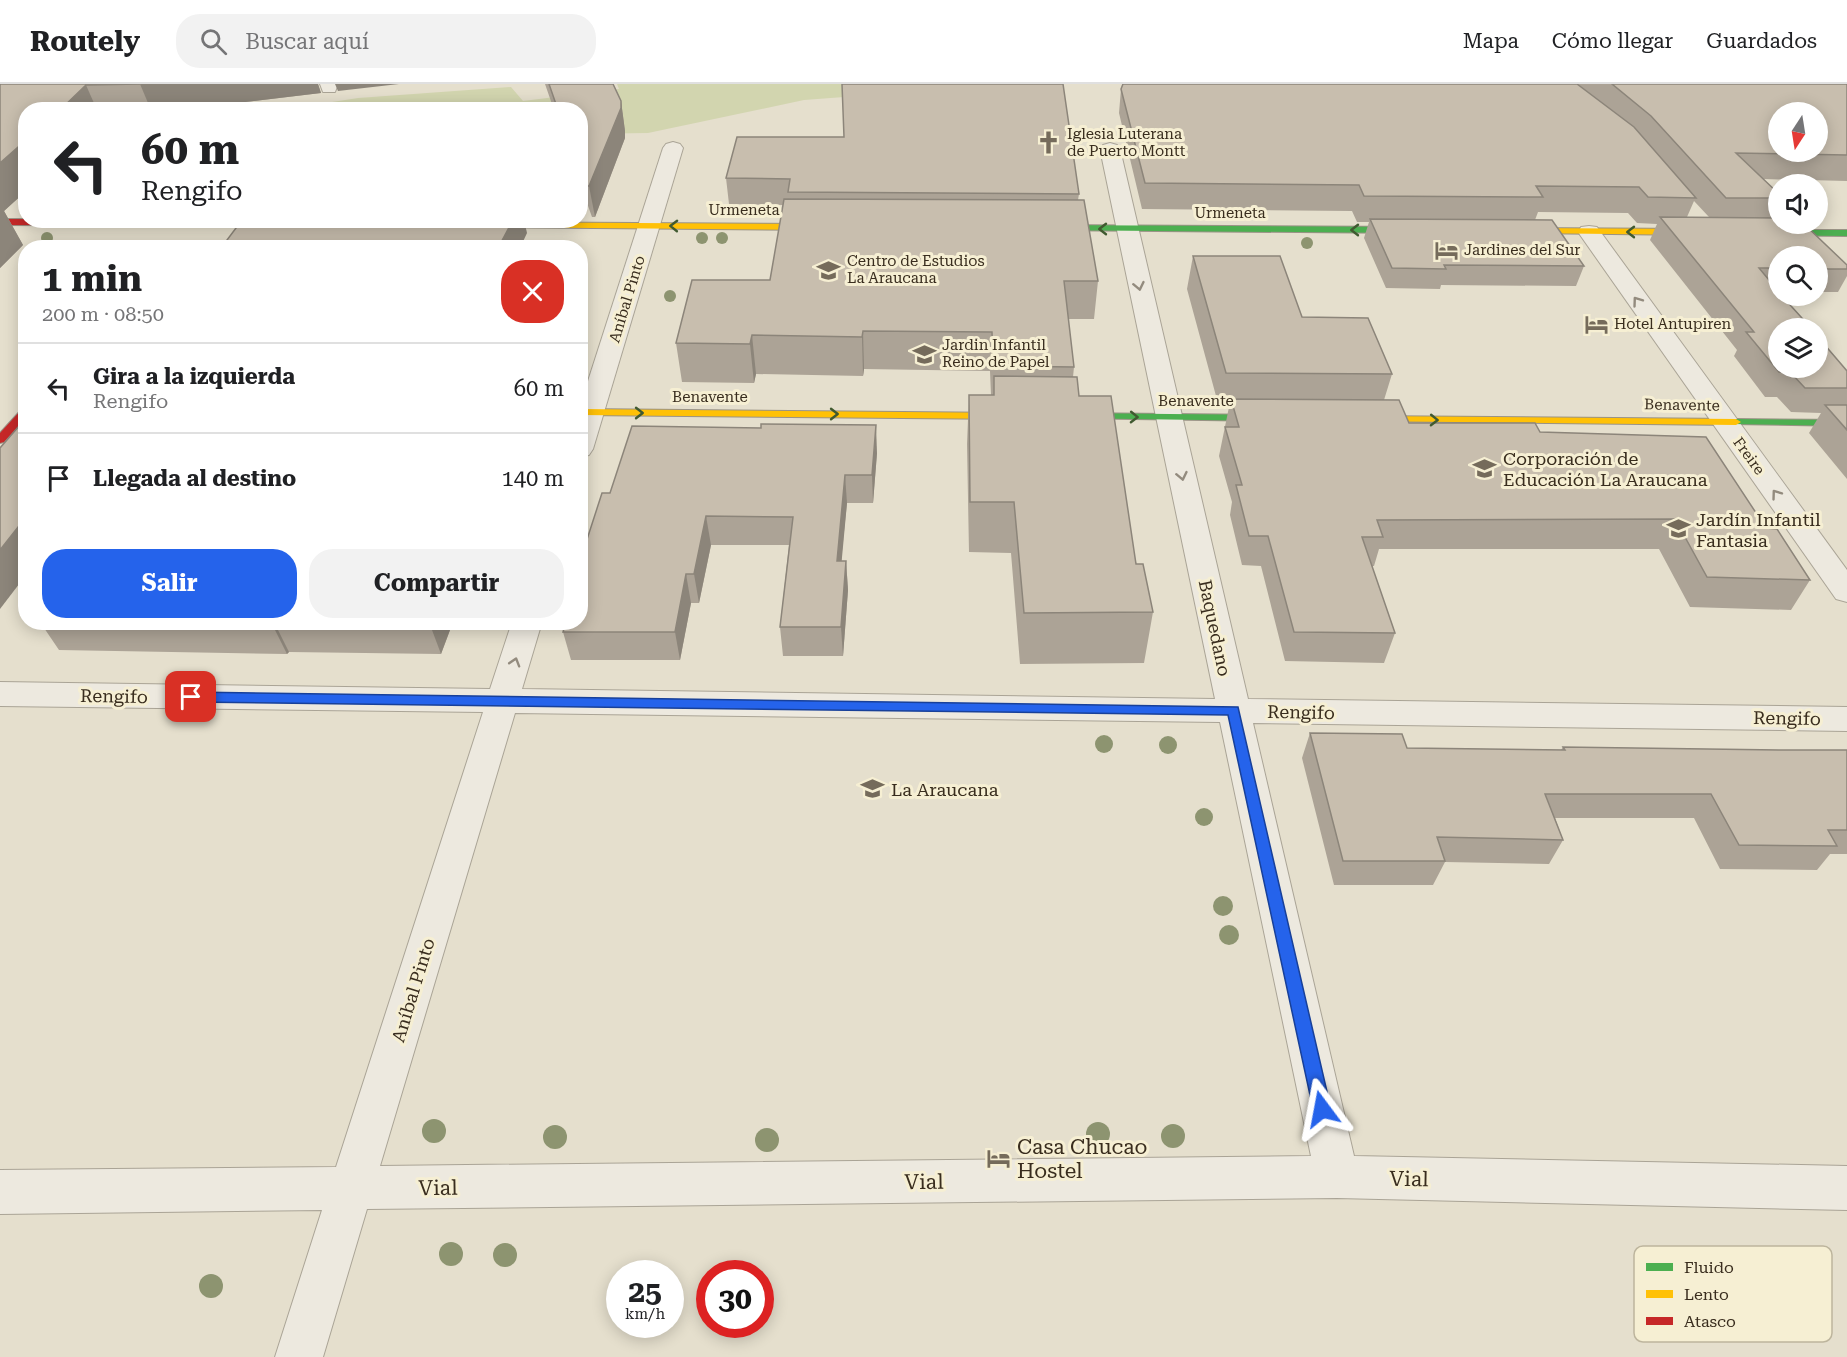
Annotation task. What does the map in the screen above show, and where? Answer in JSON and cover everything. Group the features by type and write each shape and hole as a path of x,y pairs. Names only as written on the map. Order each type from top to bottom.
{"main road":[{"path":"0,222 18,222"},
{"name":"Urmeneta","path":"588,226 837,227"},
{"path":"176,237 184,228"},
{"name":"Urmeneta","path":"1034,228 1425,231"},
{"path":"1507,231 1712,232"},
{"path":"1753,233 1847,233"},
{"path":"9,408 18,409"},
{"name":"Benavente","path":"588,412 1030,416"},
{"name":"Benavente","path":"1054,416 1287,418"},
{"path":"0,440 18,419"},
{"name":"Benavente","path":"1346,419 1847,423"}],"street":[{"name":"Aníbal Pinto","path":"588,406 673,148"},
{"name":"Baquedano","path":"1110,149 1337,1177"},
{"path":"1692,215 1712,232"},
{"name":"Freire","path":"1589,232 1847,592"},
{"name":"Aníbal Pinto","path":"299,1357 525,630"},
{"name":"Rengifo","path":"0,694 1847,719"},
{"name":"Vial","path":"0,1192 1337,1177 1847,1188"}],"green space":[{"path":"617,84 959,84 871,95 804,100 648,133 588,134 588,102 332,102 358,98 511,87 523,101 619,89"}],"building":[{"path":"0,84 140,84 86,85 68,102 18,102 18,147 0,163"},
{"path":"549,84 613,84 621,101 621,108 589,186 588,102 555,102"},
{"path":"842,84 1063,84 1079,194 788,192 790,179 726,178 737,137 844,137"},
{"path":"1123,84 1577,84 1634,127 1696,198 1648,197 1639,187 1536,186 1543,197 1364,196 1359,185 1145,183 1121,89"},
{"path":"1612,84 1847,84 1847,155 1828,155 1828,102 1768,102 1768,154 1736,153 1768,184 1768,198 1726,198 1651,116"},
{"path":"784,199 1084,200 1098,281 1064,281 1074,367 993,366 992,332 863,331 862,337 752,335 750,344 676,343 692,280 770,280"},
{"path":"1660,217 1768,218 1768,234 1814,234 1827,246 1768,246 1768,268 1759,268 1768,279 1768,306 1791,306 1802,318 1768,318 1768,359 1746,332 1754,332"},
{"path":"1370,219 1552,220 1584,266 1444,265 1446,269 1392,268"},
{"path":"236,228 509,228 502,240 227,240"},
{"path":"1828,247 1847,265 1847,269 1828,269"},
{"path":"1193,256 1280,256 1302,317 1368,318 1392,374 1226,373"},
{"path":"1828,349 1847,371 1847,388 1805,388 1796,378 1828,378"},
{"path":"994,376 1077,377 1079,396 1111,396 1136,564 1143,564 1153,612 1024,613 1014,502 970,502 969,395 994,395"},
{"path":"1231,399 1399,400 1409,423 1535,423 1540,432 1706,437 1766,528 1777,529 1810,580 1707,577 1675,519 1377,520 1383,537 1362,537 1395,633 1294,632 1268,536 1249,536 1236,485 1242,485 1225,427 1239,427"},
{"path":"1825,405 1847,405 1847,430"},
{"path":"761,424 876,425 872,475 845,475 837,561 846,561 841,627 780,627 793,517 706,516 694,574 686,574 675,632 563,632 564,630 588,630 588,536 602,493 610,493 632,426 761,428"},
{"path":"18,427 18,527 0,550 0,448"},
{"path":"1310,733 1402,734 1407,748 1847,750 1847,830 1828,830 1837,846 1739,845 1711,794 1545,794 1563,840 1437,837 1445,861 1343,861"}],"traffic: fast":[{"path":"1045,228 1410,230"},
{"path":"1828,233 1847,233"},
{"path":"1068,416 1272,418"},
{"path":"1736,422 1847,423"}],"traffic: slow":[{"path":"588,226 825,227"},
{"path":"1516,231 1698,232"},
{"path":"588,412 1014,416"},
{"path":"1362,419 1736,422"}],"traffic: jam":[{"path":"0,222 18,222"},
{"path":"0,440 18,420"}],"place":[{"name":"Iglesia Luterana de Puerto Montt","path":"1049,143"},
{"name":"Jardines del Sur","path":"1446,250"},
{"name":"Centro de Estudios La Araucana","path":"829,270"},
{"name":"Hotel Antupiren","path":"1596,324"},
{"name":"Jardin Infantil Reino de Papel","path":"924,354"},
{"name":"Corporación de Educación La Araucana","path":"1485,468"},
{"name":"Jardín Infantil Fantasia","path":"1678,529"},
{"name":"La Araucana","path":"873,789"},
{"name":"Casa Chucao Hostel","path":"999,1159"}],"route":[{"path":"191,697 1234,711 1322,1109"}]}
